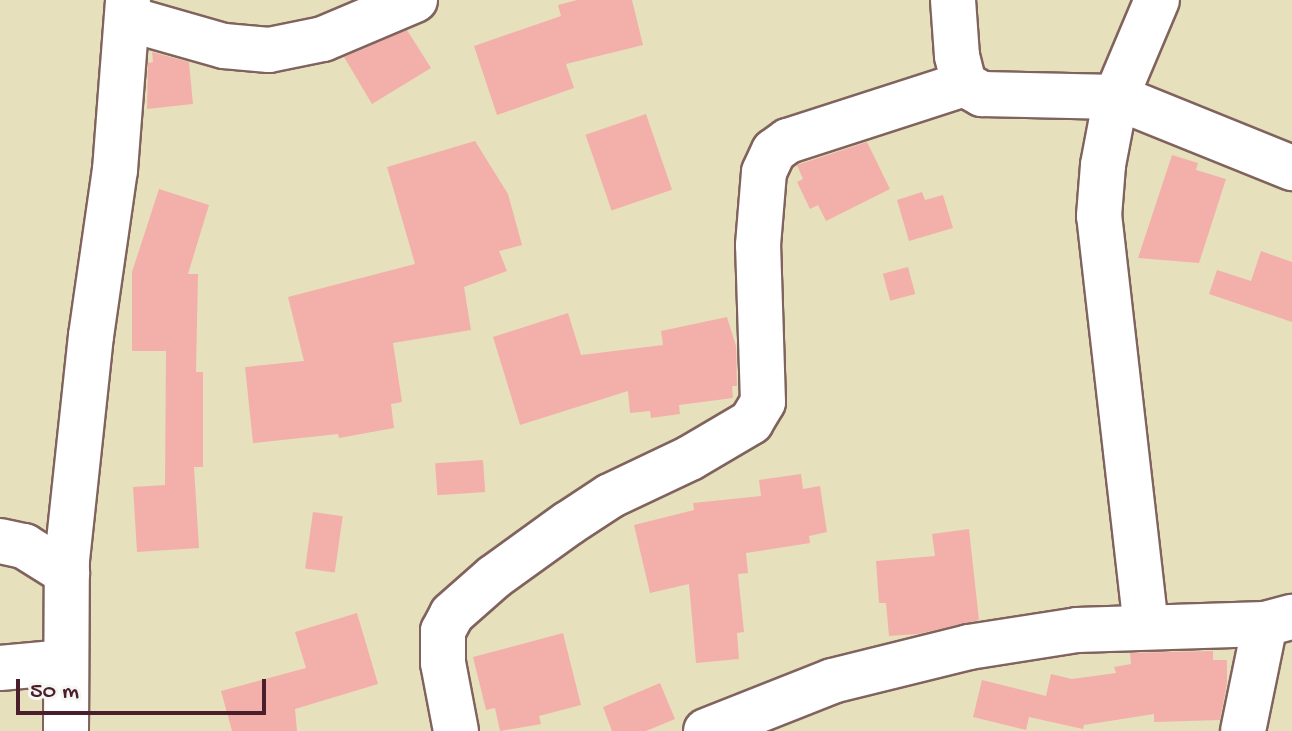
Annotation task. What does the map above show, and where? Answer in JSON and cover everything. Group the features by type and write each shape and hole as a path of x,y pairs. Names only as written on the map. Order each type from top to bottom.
{"street":[{"path":"66,731 67,573 72,509 91,336 115,170 128,10 224,46 269,50 323,39 415,0"},
{"path":"953,0 957,56 964,84 982,94 1116,97 1287,152"},
{"path":"1146,627 1099,216 1103,165 1116,97 1157,0"},
{"path":"456,731 443,663 443,631 452,614 494,577 610,496 690,458 751,422 763,402 758,245 764,172 774,151 788,141 964,84"},
{"path":"12,544 72,509"},
{"path":"12,544 67,573"},
{"path":"706,731 832,681 969,647 1077,630 1278,620 1243,731"},
{"path":"0,668 66,662"}],"building":[{"path":"577,0 632,0 643,45 566,64 574,88 497,115 474,46 561,16 558,5"},
{"path":"407,30 431,68 372,104 344,57"},
{"path":"152,52 189,62 193,104 147,109 148,63 153,62"},
{"path":"646,114 672,190 612,210 585,135"},
{"path":"475,141 508,194 522,245 499,251 507,271 464,287 471,330 393,343 402,402 391,404 394,428 339,438 338,434 253,443 245,367 304,361 288,297 415,264 387,167"},
{"path":"867,142 890,189 826,221 818,205 810,209 797,182 803,179 797,165"},
{"path":"1172,155 1198,163 1196,170 1226,179 1199,263 1138,258"},
{"path":"159,189 209,205 188,274 198,274 196,372 203,372 203,467 194,467 199,548 137,552 133,487 165,485 166,351 132,351 132,272"},
{"path":"922,192 925,200 943,195 953,228 909,241 897,200"},
{"path":"1261,251 1292,262 1292,322 1209,294 1217,270 1251,281"},
{"path":"908,267 915,294 890,301 883,274"},
{"path":"568,313 581,355 663,345 661,331 727,317 736,346 737,386 732,386 733,398 679,405 680,414 651,418 650,411 630,413 628,391 520,425 493,337"},
{"path":"483,460 485,492 437,495 435,463"},
{"path":"801,474 803,489 820,486 827,532 809,536 810,543 746,553 748,573 738,574 744,632 737,633 739,659 696,663 689,584 650,593 634,525 694,510 693,503 761,496 759,480"},
{"path":"313,512 343,516 335,573 305,568"},
{"path":"969,529 979,620 918,634 889,636 886,603 879,603 876,561 935,556 932,534"},
{"path":"357,613 378,684 295,709 297,731 232,731 221,691 306,668 295,632"},
{"path":"563,633 581,705 539,716 541,724 500,731 495,708 486,710 473,657"},
{"path":"1213,651 1213,660 1227,660 1227,683 1220,720 1154,722 1154,714 1084,725 1083,729 1029,717 1026,730 973,717 982,680 1046,696 1051,674 1072,679 1116,673 1114,667 1131,664 1130,653"},
{"path":"660,683 675,719 646,731 612,731 603,707"}]}
